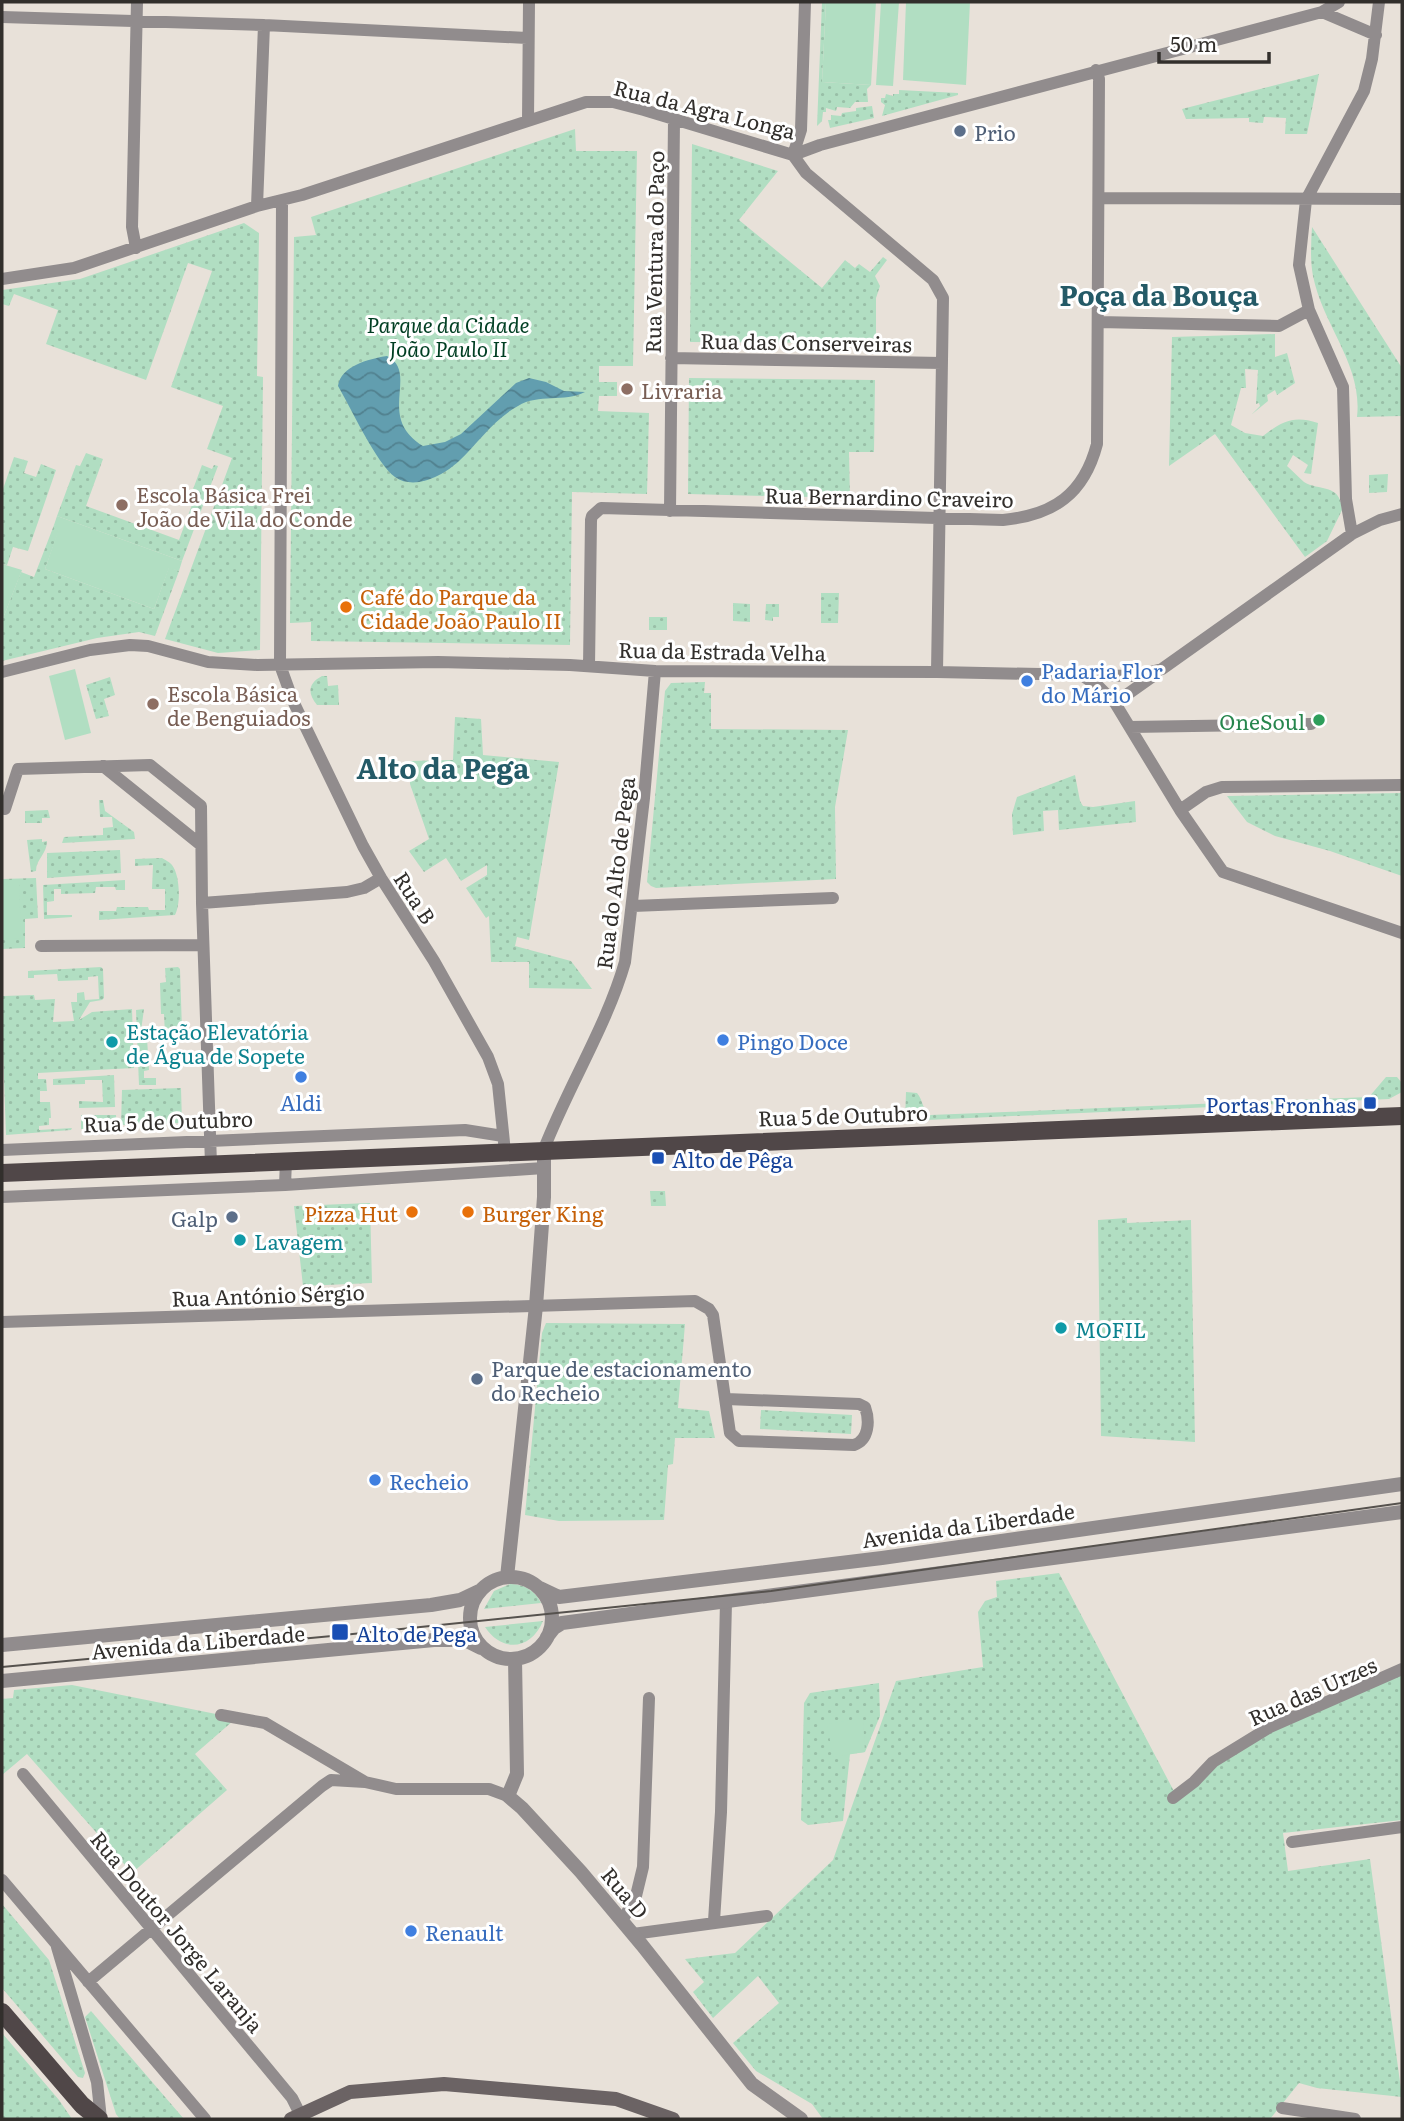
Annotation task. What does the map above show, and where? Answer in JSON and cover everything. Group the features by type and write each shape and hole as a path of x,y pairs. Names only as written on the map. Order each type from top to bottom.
{"main road":[{"name":"Rua 5 de Outubro","path":"2,1173 286,1161 504,1144 544,1149 1402,1116"},
{"path":"2,2012 86,2112 100,2119"},
{"path":"296,2117 350,2092 444,2084 617,2099 673,2119"}],"street":[{"path":"136,248 132,226 137,2"},
{"path":"528,120 529,2"},
{"path":"805,2 801,130 793,155 806,173 933,280 940,288 943,298 937,672"},
{"name":"Rua da Agra Longa","path":"2,279 74,268 257,206 282,201 528,120 597,101 644,110 793,155 820,145 1096,70 1322,12 1339,2"},
{"path":"1352,534 1346,499 1343,387 1309,310 1299,265 1306,200 1364,91 1376,35 1379,2"},
{"path":"1322,12 1376,35"},
{"path":"2,17 264,25 527,38"},
{"path":"257,206 264,25"},
{"name":"Rua Bernardino Craveiro","path":"589,666 592,516 601,508 1003,520 1041,513 1057,505 1082,482 1091,466 1097,444 1099,79 1096,70"},
{"name":"Rua Ventura do Paço","path":"670,511 674,120"},
{"path":"1099,198 1402,199"},
{"path":"280,665 282,201"},
{"path":"1098,323 1279,326 1309,310"},
{"name":"Rua das Conserveiras","path":"671,358 942,363"},
{"name":"Rua da Estrada Velha","path":"1115,703 1352,534 1380,520 1402,514"},
{"name":"Rua da Estrada Velha","path":"2,672 90,650 130,645 148,646 208,662 280,665 438,662 589,666 655,671 937,672 1083,676 1135,676 1162,669"},
{"name":"Rua B","path":"280,665 293,701 381,878 434,961 488,1057 498,1084 504,1144"},
{"name":"Rua do Alto de Pega","path":"544,1149 619,983 625,961 633,906 655,671"},
{"path":"1083,676 1115,703 1180,810 1223,872 1402,933"},
{"path":"1130,727 1311,724"},
{"path":"5,809 18,769 150,765 201,806 211,1164"},
{"path":"103,766 201,845"},
{"path":"1180,810 1206,792 1222,786 1402,785"},
{"path":"202,904 347,892 364,888 381,878"},
{"path":"633,906 833,898"},
{"path":"41,946 203,945"},
{"name":"Rua 5 de Outubro","path":"2,1150 465,1130 504,1144"},
{"path":"507,1577 536,1306 544,1149"},
{"path":"285,1185 286,1161"},
{"path":"182,1166 184,1188"},
{"path":"2,1197 285,1185 544,1168"},
{"name":"Rua António Sérgio","path":"2,1322 695,1301 701,1303 713,1315 730,1433 739,1441 854,1445 862,1442 866,1436 867,1413 865,1407 859,1404 726,1399"},
{"name":"Avenida da Liberdade","path":"540,1588 559,1597 732,1577 1402,1484"},
{"path":"547,1637 551,1629 550,1603 540,1588 531,1581 519,1577 497,1579 479,1591 470,1608 469,1618 474,1637 481,1647 502,1658 515,1659 528,1656 539,1648 554,1628 562,1623 1402,1512"},
{"name":"Avenida da Liberdade","path":"2,1645 431,1605 460,1600 479,1591"},
{"path":"714,1922 721,1812 726,1601"},
{"name":"Avenida da Liberdade","path":"2,1681 434,1640 465,1640 481,1647"},
{"path":"88,1982 331,1780 365,1782 396,1789 489,1789 508,1796 517,1774 515,1659"},
{"name":"Rua das Urzes","path":"1173,1798 1194,1782 1213,1762 1270,1727 1402,1669"},
{"path":"622,1920 635,1900 643,1867 649,1698"},
{"path":"221,1715 265,1723 365,1782"},
{"name":"Rua Doutor Jorge Laranja","path":"23,1774 292,2098 296,2117"},
{"name":"Rua D","path":"508,1796 522,1808 622,1920 752,2084 801,2119"},
{"path":"1292,1842 1402,1827"},
{"path":"2,1880 205,2119"},
{"path":"633,1934 767,1916"},
{"path":"56,1944 97,2082 100,2119"},
{"path":"1282,2108 1355,2119"}],"green space":[{"path":"822,2 826,2 822,82 871,85 867,89 868,102 855,102 850,108 837,107 836,111 826,108 822,121 817,126"},
{"path":"826,2 876,2 871,85 822,82"},
{"path":"881,2 899,2 893,86 876,85"},
{"path":"906,2 970,2 966,85 903,80"},
{"path":"1319,74 1307,134 1285,134 1286,118 1264,117 1263,123 1249,122 1249,118 1186,119 1182,109"},
{"path":"899,90 958,95 882,116 885,105 881,98 885,98 886,94 899,94"},
{"path":"872,106 874,118 830,128 828,120 831,120 831,115 841,116 842,113 856,111 856,108"},
{"name":"Parque da Cidade João Paulo II","path":"575,129 576,151 637,151 633,366 599,366 599,382 617,382 617,396 599,396 598,411 649,413 647,494 572,492 570,645 311,641 311,622 290,623 294,237 316,235 311,217"},
{"path":"692,144 778,171 739,220 822,288 845,260 855,268 859,264 870,272 883,257 887,260 875,276 880,286 876,298 876,343 690,342"},
{"path":"244,223 259,233 257,376 263,377 260,650 218,653 165,639 232,458 207,449 223,406 171,387 212,271 188,263 146,380 46,344 58,310 14,294 9,306 2,304 2,290 80,279"},
{"path":"1312,227 1402,368 1402,416 1357,417 1354,380 1313,276"},
{"path":"1275,334 1275,357 1287,353 1295,383 1277,395 1275,390 1267,395 1268,401 1251,415 1260,406 1259,403 1256,404 1258,370 1245,369 1246,388 1241,388 1231,425 1245,433 1263,436 1289,421 1318,423 1311,474 1304,473 1308,465 1293,455 1287,466 1304,482 1338,495 1342,510 1327,541 1305,557 1215,434 1169,466 1172,337"},
{"path":"689,378 875,380 874,452 849,452 850,498 688,494"},
{"path":"86,453 103,459 86,506 179,540 196,494 192,492 202,465 212,469 214,465 218,466 182,561 57,516 76,465 80,466"},
{"path":"14,457 28,461 24,473 36,477 41,464 56,470 28,551 13,547 7,565 2,564 2,492"},
{"path":"1388,474 1387,492 1369,493 1369,475"},
{"path":"57,516 182,561 179,571 169,568 154,609 45,569 59,528 54,525"},
{"path":"54,525 60,527 45,569 154,609 169,567 179,571 155,636 139,632 97,638 2,661 2,621 21,572 34,577"},
{"path":"2,564 22,570 2,621"},
{"path":"821,593 839,593 838,623 821,623"},
{"path":"733,603 750,604 750,622 733,621"},
{"path":"766,604 779,604 779,617 773,617 773,621 765,620"},
{"path":"649,617 667,617 667,630 649,630"},
{"path":"75,669 91,733 65,740 49,676"},
{"path":"322,676 327,676 328,686 338,685 339,705 317,705 314,701 310,689"},
{"path":"110,677 115,695 104,699 109,716 96,719 86,685"},
{"path":"705,682 704,693 711,693 711,729 848,730 835,807 836,879 656,888 647,882 665,691 671,683"},
{"path":"455,717 481,719 483,755 559,762 529,940 517,937 515,946 571,961 592,989 529,988 529,962 491,962 489,916 486,918 466,888 487,875 487,865 461,881 446,858 424,872 409,851 429,839 410,784 410,761 453,760"},
{"path":"1075,775 1083,806 1135,801 1136,822 1059,830 1058,810 1043,811 1044,831 1013,835 1012,814 1017,797"},
{"path":"1402,793 1402,876 1330,851 1275,836 1247,822 1227,796"},
{"path":"99,800 103,800 105,811 134,832 135,839 62,843 64,837 103,835 103,828 113,827 112,817 100,817"},
{"path":"48,810 50,818 42,818 42,823 25,823 25,811"},
{"path":"42,839 42,842 47,841 45,849 36,871 31,872 27,840"},
{"path":"120,850 121,873 47,878 47,853"},
{"path":"162,858 171,864 177,875 179,897 175,915 99,920 99,911 116,911 117,907 165,910 165,889 152,889 153,865 135,866 135,859"},
{"path":"36,878 38,918 25,919 25,948 2,949 2,879"},
{"path":"125,880 125,890 96,887 95,893 61,894 61,889 54,889 54,901 47,902 47,915 72,917 44,919 43,885"},
{"path":"2,882 19,882 21,938 2,939"},
{"path":"101,967 104,998 90,1002 79,1020 92,1012 132,1009 134,1068 38,1073 38,1079 46,1079 47,1091 40,1091 40,1102 50,1102 51,1118 49,1125 39,1126 39,1130 72,1128 71,1130 6,1135 3,996 34,995 35,1000 55,999 53,1022 74,1021 71,1002 77,1002 77,993 84,992 85,1000 99,999 98,976 88,977 88,980 58,981 57,974 34,975 34,978 28,978 28,971"},
{"path":"178,967 182,1030 180,1034 165,1034 160,983 166,982 165,968"},
{"path":"144,1009 140,1038 147,1038 149,1070 144,1071 144,1078 156,1078 156,1085 139,1085 136,1010"},
{"path":"114,1075 115,1107 79,1108 79,1101 103,1102 102,1080 85,1080 85,1084 53,1085 53,1079"},
{"path":"1386,1077 1397,1077 1402,1083 1402,1092 1389,1099 905,1121 906,1092 917,1093 930,1115 1369,1097"},
{"path":"181,1088 182,1123 121,1125 122,1090"},
{"path":"81,1115 116,1115 117,1127 81,1129"},
{"path":"650,1191 665,1191 666,1206 651,1206"},
{"path":"370,1203 372,1283 303,1286 294,1206"},
{"path":"1127,1218 1127,1223 1191,1220 1195,1442 1101,1436 1098,1220"},
{"path":"546,1323 685,1324 678,1408 709,1411 715,1438 675,1438 673,1464 668,1465 664,1520 559,1521 525,1515 542,1333"},
{"path":"761,1410 852,1415 851,1434 760,1429"},
{"path":"1059,1573 1177,1797 1257,1735 1402,1671 1402,1820 1283,1833 1288,1871 1370,1859 1402,2097 1317,2088 1299,2083 1270,2119 823,2119 812,2104 756,2071 733,2043 779,2003 758,1976 713,2018 693,1992 704,1982 685,1959 735,1953 833,1860 896,1681 983,1667 978,1612 985,1601 997,1597 996,1581"},
{"path":"510,1584 528,1589 541,1603 484,1609 494,1591"},
{"path":"543,1621 531,1638 516,1645 500,1641 485,1627"},
{"path":"879,1683 880,1716 865,1752 850,1754 843,1821 808,1825 801,1820 804,1703 810,1693"},
{"path":"72,1685 221,1715 233,1721 195,1754 227,1790 132,1873 27,1754 2,1775 2,1699 13,1698 14,1690"},
{"path":"863,1718 865,1752 833,1757 827,1724"},
{"path":"2,1904 49,1960 85,2073 83,2078 78,2077 2,1988"},
{"path":"91,2011 184,2119 120,2119 116,2114 85,2017"},
{"path":"2,2033 59,2100 72,2119 2,2119"}],"water":[{"path":"387,356 396,364 400,373 399,409 402,422 409,435 423,446 445,442 461,434 516,383 529,378 546,382 564,391 585,392 569,397 526,402 501,418 459,461 445,471 429,480 403,481 395,477 380,460 338,386 344,373 350,369"}],"tram line":[{"path":"2,1667 771,1591 1402,1503"}],"place":[{"name":"Prio","path":"960,131"},
{"name":"Livraria","path":"627,389"},
{"name":"Escola Básica Frei João de Vila do Conde","path":"122,505"},
{"name":"Café do Parque da Cidade João Paulo II","path":"346,607"},
{"name":"Padaria Flor do Mário","path":"1027,681"},
{"name":"Escola Básica de Benguiados","path":"153,704"},
{"name":"OneSoul","path":"1319,720"},
{"name":"Pingo Doce","path":"723,1040"},
{"name":"Estação Elevatória de Água de Sopete","path":"112,1042"},
{"name":"Aldi","path":"301,1077"},
{"name":"Portas Fronhas","path":"1370,1103"},
{"name":"Alto de Pêga","path":"658,1158"},
{"name":"Pizza Hut","path":"412,1212"},
{"name":"Burger King","path":"468,1212"},
{"name":"Galp","path":"232,1217"},
{"name":"Lavagem","path":"240,1240"},
{"name":"MOFIL","path":"1061,1328"},
{"name":"Parque de estacionamento do Recheio","path":"477,1379"},
{"name":"Recheio","path":"375,1480"},
{"name":"Alto de Pega","path":"340,1632"},
{"name":"Renault","path":"411,1931"}],"district":[{"name":"Poça da Bouça","path":"1159,294"},
{"name":"Alto da Pega","path":"443,767"}]}
